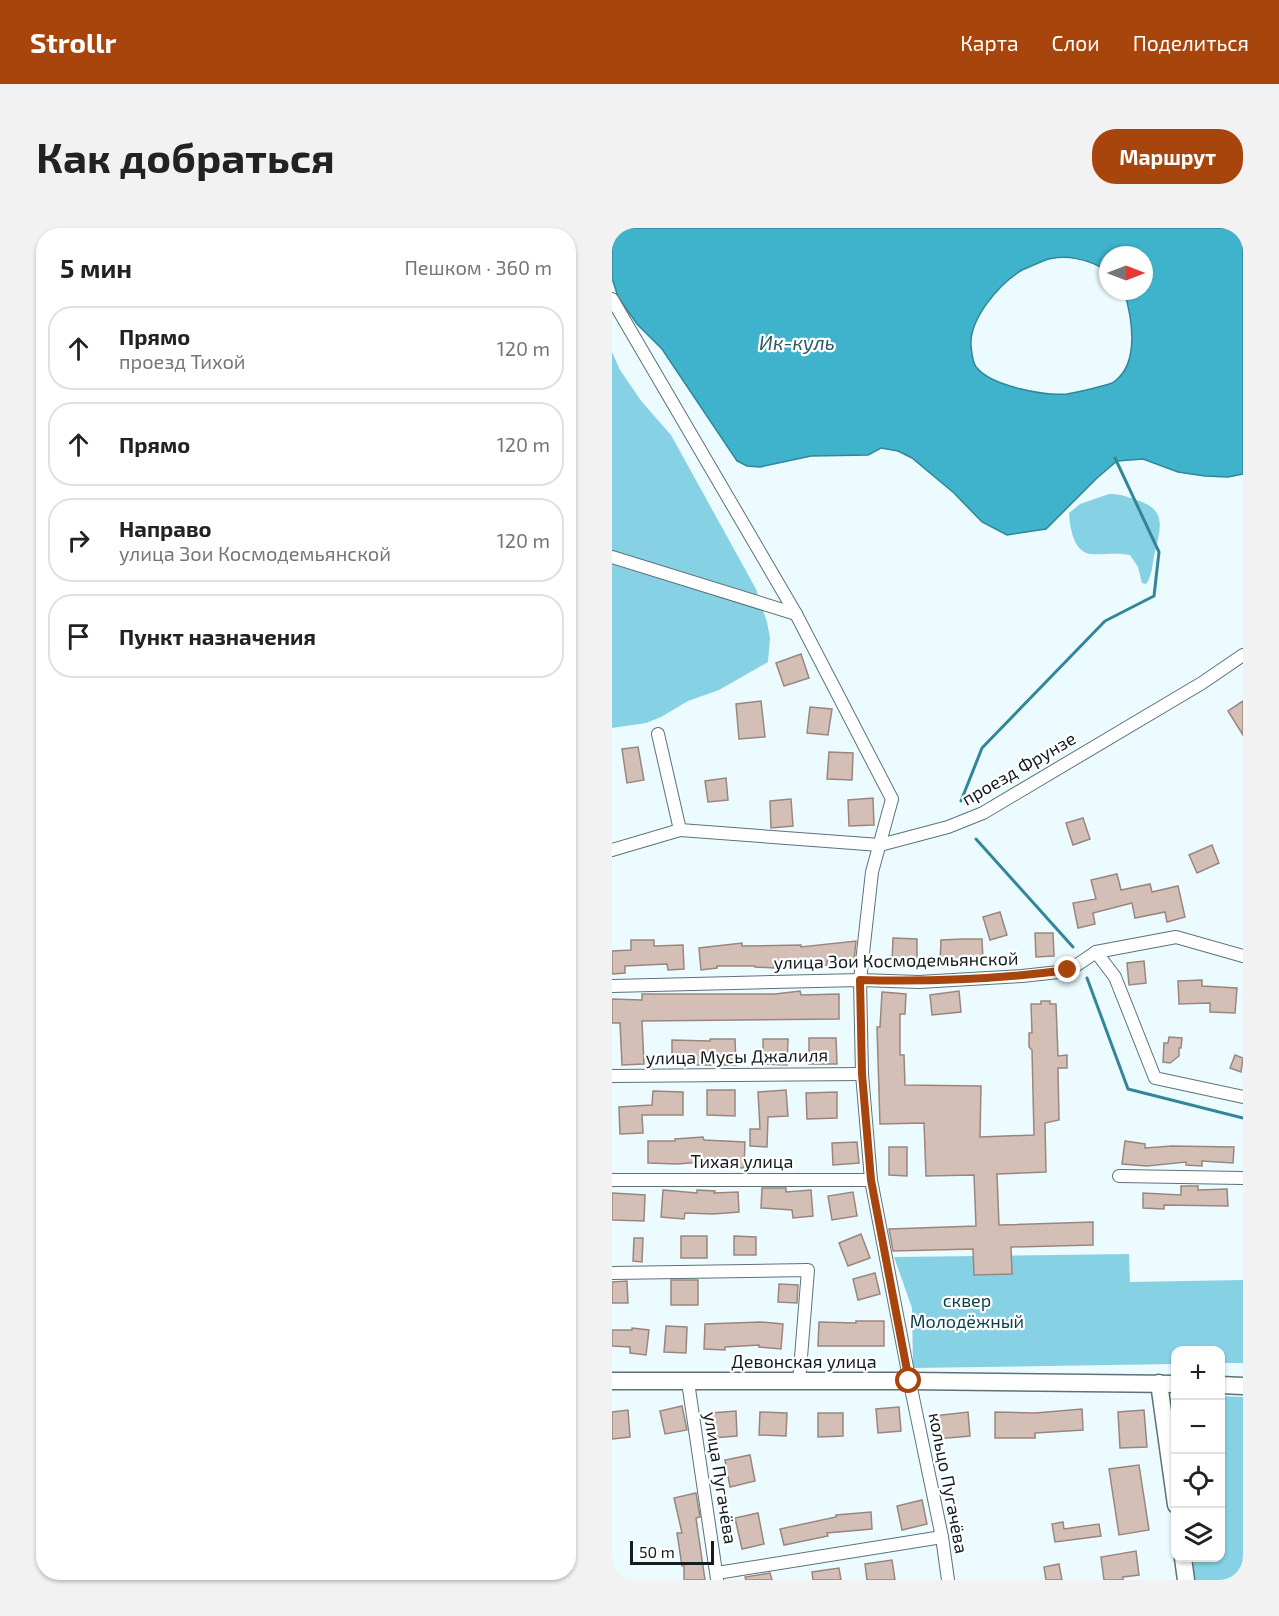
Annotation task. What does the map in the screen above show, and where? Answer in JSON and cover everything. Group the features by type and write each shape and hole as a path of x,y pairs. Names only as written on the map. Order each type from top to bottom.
{"main road":[{"name":"Девонская улица","path":"612,1381 799,1382 910,1387 1167,1384"},
{"path":"1167,1384 1172,1454"},
{"path":"1225,1385 1243,1386"},
{"path":"1184,1562 1186,1580"}],"street":[{"name":"кольцо Пугачёва","path":"612,299 796,614 892,799 872,872 860,980 862,1074 871,1180 910,1387 942,1537 948,1580"},
{"path":"612,557 796,614"},
{"name":"проезд Фрунзе","path":"612,850 680,830 880,845 948,828 983,813 1202,683 1243,655"},
{"path":"658,734 680,830"},
{"name":"улица Зои Космодемьянской","path":"612,986 860,980 919,982 1034,975 1068,970 1096,952 1176,937 1243,956"},
{"path":"1096,952 1115,977 1155,1078 1243,1097"},
{"name":"улица Мусы Джалиля","path":"612,1076 862,1074"},
{"path":"1119,1176 1243,1178"},
{"name":"Тихая улица","path":"612,1180 871,1180"},
{"path":"612,1273 808,1270 799,1382"},
{"name":"улица Пугачёва","path":"688,1382 717,1576"},
{"path":"717,1576 942,1537"}],"green space":[{"path":"612,352 620,370 642,402 671,435 756,589 770,638 768,662 719,690 688,701 646,723 612,728"},
{"path":"1109,494 1117,494 1146,504 1157,514 1159,535 1151,573 1146,584 1142,583 1138,567 1130,555 1090,554 1084,552 1076,543 1069,513 1080,504"},
{"name":"сквер Молодёжный","path":"1129,1254 1130,1282 1243,1280 1243,1363 1225,1363 1225,1346 1171,1346 1171,1364 913,1368 912,1308 894,1257"},
{"path":"1225,1396 1243,1397 1243,1580 1194,1580 1192,1562 1225,1562"}],"water":[{"name":"Ик-куль","path":"612,228 1243,228 1243,474 1228,477 1205,476 1178,472 1143,459 1117,461 1046,529 1007,535 982,522 954,493 912,458 898,451 881,448 868,455 811,456 760,467 747,466 737,461 662,349 637,324 618,297 612,278","holes":["1099,246 1153,246 1153,300 1126,300 1132,339 1128,363 1123,373 1109,384 1067,394 1019,389 984,374 973,361 972,336 975,325 987,303 1013,276 1043,261 1068,258 1099,266"]}],"building":[{"path":"801,654 809,678 784,686 776,663"},
{"path":"761,701 765,737 739,739 736,704"},
{"path":"1243,701 1243,735 1228,711"},
{"path":"810,707 832,709 828,735 807,733"},
{"path":"638,747 644,780 627,783 622,749"},
{"path":"829,752 853,753 852,780 827,779"},
{"path":"726,778 728,800 708,802 705,781"},
{"path":"873,798 874,825 849,826 848,800"},
{"path":"791,799 793,826 771,828 770,801"},
{"path":"1083,818 1090,839 1073,845 1066,823"},
{"path":"1212,845 1219,863 1197,873 1189,855"},
{"path":"1117,874 1121,890 1150,884 1152,892 1178,886 1185,917 1167,922 1165,912 1135,918 1132,903 1093,913 1095,924 1078,928 1073,903 1096,899 1091,880"},
{"path":"1000,912 1007,935 990,940 983,917"},
{"path":"1035,933 1053,933 1054,956 1036,957"},
{"path":"893,938 917,939 917,963 892,962"},
{"path":"982,939 983,961 940,963 941,940"},
{"path":"631,940 654,940 654,946 683,945 684,969 668,970 667,964 625,966 625,973 612,974 612,951 631,950"},
{"path":"856,941 854,961 827,961 827,965 816,966 774,964 774,968 717,966 717,968 701,970 699,948 742,943 742,946 801,945 801,947"},
{"path":"1144,961 1146,983 1129,985 1127,963"},
{"path":"1202,980 1202,986 1237,988 1235,1013 1210,1012 1210,1003 1179,1004 1178,981"},
{"path":"800,991 801,995 839,994 839,1019 642,1021 644,1064 622,1065 620,1023 612,1023 612,999 642,1000 642,994 775,994"},
{"path":"959,991 961,1012 932,1015 930,995"},
{"path":"882,992 906,994 905,1014 900,1014 900,1055 904,1055 905,1085 981,1086 980,1137 1034,1135 1032,1050 1029,1047 1029,1033 1032,1033 1031,1004 1050,1001 1050,1004 1056,1004 1058,1056 1067,1055 1067,1068 1058,1068 1059,1120 1045,1123 1046,1172 997,1174 999,1225 1093,1222 1093,1245 1011,1247 1012,1274 974,1275 973,1249 893,1251 889,1229 976,1226 974,1175 926,1176 924,1123 880,1124 877,1027 880,1027"},
{"path":"1169,1037 1182,1038 1179,1056 1170,1063 1163,1062 1164,1043 1168,1043"},
{"path":"809,1038 836,1038 837,1064 809,1064"},
{"path":"710,1039 735,1039 736,1065 672,1065 672,1040 710,1041"},
{"path":"763,1039 788,1039 787,1065 763,1064"},
{"path":"1235,1055 1243,1058 1241,1072 1230,1068"},
{"path":"707,1090 735,1090 735,1116 707,1115"},
{"path":"786,1090 788,1116 768,1117 767,1147 750,1146 750,1129 760,1129 758,1092"},
{"path":"653,1091 683,1092 683,1115 642,1115 643,1133 620,1134 619,1107 652,1105"},
{"path":"837,1092 837,1118 807,1119 806,1093"},
{"path":"703,1137 704,1140 745,1142 744,1168 715,1167 715,1161 677,1164 648,1163 648,1141 675,1141 675,1139"},
{"path":"1125,1141 1145,1144 1145,1148 1234,1147 1233,1163 1202,1161 1202,1166 1186,1165 1186,1162 1147,1166 1122,1164"},
{"path":"857,1142 859,1163 833,1165 832,1143"},
{"path":"889,1147 907,1147 907,1176 889,1175"},
{"path":"1181,1186 1198,1186 1198,1190 1227,1189 1228,1206 1164,1205 1164,1209 1143,1208 1143,1193 1181,1195"},
{"path":"762,1188 786,1188 786,1192 811,1190 813,1216 793,1218 792,1210 761,1208"},
{"path":"663,1190 697,1193 697,1190 715,1191 714,1193 738,1192 739,1212 685,1213 684,1219 661,1217"},
{"path":"853,1192 857,1216 832,1220 828,1196"},
{"path":"612,1193 645,1195 644,1221 612,1220"},
{"path":"861,1234 870,1258 848,1266 839,1243"},
{"path":"681,1236 707,1236 707,1258 681,1258"},
{"path":"734,1236 756,1237 756,1255 734,1255"},
{"path":"634,1238 643,1238 642,1262 633,1261"},
{"path":"875,1273 880,1294 858,1300 853,1279"},
{"path":"671,1280 698,1280 698,1305 671,1305"},
{"path":"627,1281 628,1303 612,1303 612,1282"},
{"path":"779,1284 798,1285 797,1303 778,1302"},
{"path":"856,1321 884,1321 884,1346 818,1346 819,1322 856,1323"},
{"path":"761,1322 783,1324 781,1349 759,1347 759,1345 725,1347 725,1350 704,1349 705,1324"},
{"path":"666,1326 687,1327 686,1353 664,1352"},
{"path":"632,1328 649,1330 646,1355 630,1353 630,1347 612,1346 612,1330 632,1330"},
{"path":"682,1406 687,1430 665,1434 660,1411"},
{"path":"899,1407 901,1431 878,1433 876,1409"},
{"path":"1082,1409 1083,1430 1035,1433 1035,1438 995,1438 995,1412 1035,1413"},
{"path":"628,1410 630,1437 612,1439 612,1412"},
{"path":"1144,1410 1147,1447 1120,1448 1118,1412"},
{"path":"736,1411 737,1436 712,1438 711,1413"},
{"path":"760,1412 787,1413 786,1436 759,1435"},
{"path":"968,1412 970,1436 936,1439 934,1416"},
{"path":"818,1413 843,1413 843,1436 818,1437"},
{"path":"750,1455 755,1481 730,1487 725,1460"},
{"path":"1139,1465 1149,1530 1119,1535 1109,1469"},
{"path":"696,1493 700,1517 696,1518 705,1580 684,1580 684,1566 682,1566 677,1533 682,1533 674,1498"},
{"path":"922,1500 927,1524 902,1530 897,1506"},
{"path":"871,1512 872,1529 827,1533 828,1536 784,1545 780,1529 836,1517 836,1515"},
{"path":"758,1513 764,1544 742,1549 735,1518"},
{"path":"1063,1522 1064,1529 1099,1524 1101,1536 1055,1542 1052,1524"},
{"path":"1136,1551 1139,1575 1123,1577 1123,1580 1104,1580 1101,1557"},
{"path":"892,1560 895,1580 867,1580 865,1564"},
{"path":"1059,1564 1062,1580 1046,1580 1044,1567"},
{"path":"839,1568 841,1580 813,1580 812,1572"},
{"path":"770,1573 772,1580 746,1580 745,1577"}],"waterway":[{"path":"961,801 982,748 1105,621 1154,596 1159,552 1115,458"},
{"path":"976,839 1073,947"},
{"path":"1087,978 1128,1089 1243,1118"}],"route":[{"path":"909,1381 871,1180 862,1074 860,980 919,982 1022,976 1068,970"}]}
